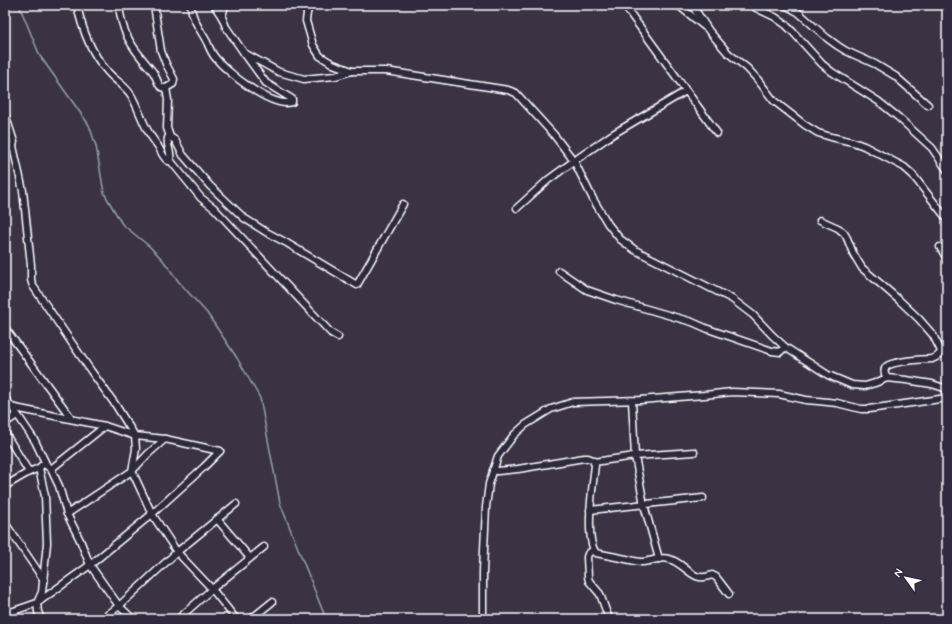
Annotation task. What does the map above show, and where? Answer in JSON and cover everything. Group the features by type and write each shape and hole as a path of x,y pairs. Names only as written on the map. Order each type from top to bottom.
{"street":[{"path":"77,5 81,23 96,55 113,79 130,93 150,134 166,159 170,160 200,198 214,208 332,333 338,337"},
{"path":"119,5 127,36 158,79 159,84 166,88"},
{"path":"154,5 161,51 174,79 173,84 166,88"},
{"path":"191,5 193,16 214,56 234,77 261,95 280,102 292,102 292,99 266,82 226,27 222,17 214,5"},
{"path":"222,17 225,5"},
{"path":"310,5 306,21 313,44 320,56 333,64 352,71"},
{"path":"624,5 717,133"},
{"path":"678,5 710,31"},
{"path":"692,5 728,53 747,68 774,101 818,133 864,146 904,167 912,174 947,219"},
{"path":"754,5 756,8 775,17 786,25 822,64 832,72 878,101 898,117 932,148 947,170"},
{"path":"785,5 798,12 838,46 875,64 895,76 928,105"},
{"path":"244,53 279,72 304,79 335,76 352,71 386,71 508,90 516,93 554,135 574,161 593,199 608,224 620,239 635,250 732,299 753,315 785,348 828,375 852,385 865,386 875,384 887,378 932,384 944,388 947,391"},
{"path":"166,88 170,138 168,138 167,141 171,155 170,160"},
{"path":"517,208 548,180 612,134 686,91"},
{"path":"5,114 14,142 13,146 23,191 31,266 31,280 33,286 115,404 135,436 136,450 132,471 152,514 176,552 212,589 236,619"},
{"path":"170,138 175,140 183,155 210,186 244,218 357,284 403,204"},
{"path":"5,148 13,146"},
{"path":"820,220 838,228 844,233 855,258 862,268 911,311 933,335 940,348 940,355 932,359 905,361 888,365 884,371 887,378"},
{"path":"940,247 947,259"},
{"path":"559,271 587,290 616,300 692,322 772,351 780,352 785,348"},
{"path":"5,328 72,420"},
{"path":"484,619 482,571 486,508 489,484 493,470 498,456 514,435 525,424 551,409 573,402 632,401 732,392 780,394 806,400 837,403 861,409 947,398"},
{"path":"5,398 20,417 35,441 59,486 67,514 90,565 119,606 133,619"},
{"path":"632,401 635,456 644,505 659,558"},
{"path":"5,406 105,426 135,436 165,439 220,451 152,514 90,565 38,603 5,614"},
{"path":"5,423 17,415"},
{"path":"49,468 105,426"},
{"path":"5,433 29,472"},
{"path":"67,514 132,471 165,439"},
{"path":"493,470 518,469 584,458 588,458 594,462 635,456 694,452"},
{"path":"593,550 590,538 590,510 595,465 594,462"},
{"path":"5,486 29,472 40,468 42,465 45,464 49,468"},
{"path":"40,468 45,496 47,523 44,580 38,603 38,612 41,619"},
{"path":"590,510 704,498"},
{"path":"102,619 119,606 176,552 236,504"},
{"path":"217,519 250,558"},
{"path":"5,524 44,580"},
{"path":"178,619 264,547"},
{"path":"593,550 637,562 668,558 699,578 712,575 716,577 729,594"},
{"path":"593,550 587,557 588,577 600,594 609,619"},
{"path":"251,619 272,602"}],"waterway":[{"path":"19,5 40,56 89,125 96,146 104,193 122,224 149,246 162,259 179,282 207,313 237,358 260,398 280,503 326,619"}]}
